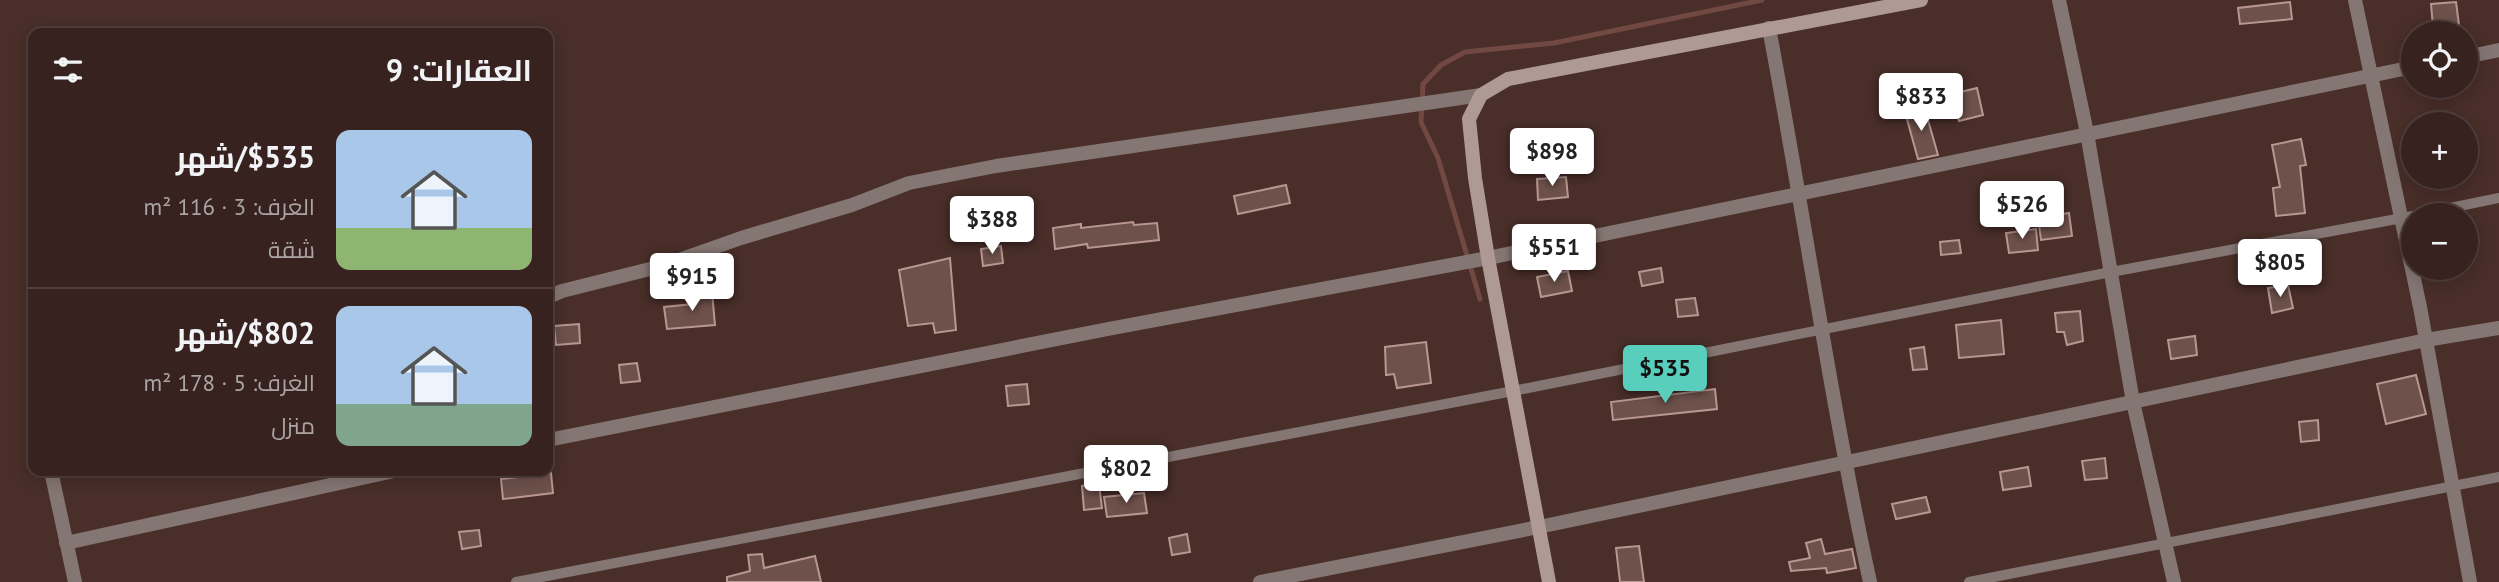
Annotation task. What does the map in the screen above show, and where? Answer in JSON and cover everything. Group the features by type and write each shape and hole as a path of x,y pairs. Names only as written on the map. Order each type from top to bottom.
{"street":[{"path":"553,295 662,266 741,238 852,205 909,183 1036,160 1481,95 1508,79 1921,0"},
{"path":"2059,0 2087,134 2133,402 2174,582"},
{"path":"2355,0 2370,76 2406,203"},
{"path":"1769,29 1800,193 1844,463 1870,582"},
{"path":"2478,54 2499,50"},
{"path":"553,439 1108,329 1488,258 2401,70"},
{"path":"1481,95 1469,119 1475,178 1549,582"},
{"path":"2418,280 2426,340 2470,582"},
{"path":"1260,582 1539,527 2426,340 2499,328"},
{"path":"52,476 75,582"},
{"path":"66,542 371,476"}],"lane":[{"path":"2474,203 2499,198"},
{"path":"516,582 2401,218"},
{"path":"1969,582 2499,478"}],"building":[{"path":"2290,2 2292,19 2240,24 2238,8"},
{"path":"2456,2 2458,21 2432,21 2431,4"},
{"path":"1977,88 1983,115 1959,121 1952,94"},
{"path":"1924,106 1938,155 1918,159 1905,112"},
{"path":"2301,139 2306,165 2300,166 2305,213 2276,216 2273,188 2280,187 2272,145"},
{"path":"1566,177 1568,197 1538,200 1537,179"},
{"path":"1286,185 1290,203 1238,214 1234,196"},
{"path":"2069,213 2072,236 2041,240 2038,218"},
{"path":"1133,222 1134,225 1157,223 1159,240 1088,248 1087,244 1055,249 1053,228"},
{"path":"2036,229 2038,250 2009,253 2006,233"},
{"path":"1959,240 1961,253 1941,255 1940,242"},
{"path":"1001,246 1003,263 983,266 981,249"},
{"path":"950,258 956,330 935,333 933,323 908,326 899,270"},
{"path":"1661,268 1663,282 1642,286 1639,272"},
{"path":"1568,271 1572,291 1541,297 1537,277"},
{"path":"2288,285 2293,308 2272,313 2268,288"},
{"path":"712,292 715,325 667,329 664,307 693,304 692,294"},
{"path":"1695,298 1698,315 1678,317 1676,300"},
{"path":"2080,311 2083,341 2067,345 2064,332 2057,332 2055,313"},
{"path":"2001,320 2004,354 1959,358 1956,325"},
{"path":"579,324 580,343 556,345 554,326"},
{"path":"2195,336 2197,355 2171,359 2168,340"},
{"path":"1426,342 1431,383 1397,388 1394,374 1386,375 1385,347"},
{"path":"1924,347 1927,369 1913,370 1910,349"},
{"path":"637,363 640,381 621,383 619,365"},
{"path":"2416,375 2426,414 2386,424 2377,384"},
{"path":"1027,384 1029,404 1008,406 1006,386"},
{"path":"1715,389 1717,409 1613,420 1611,402"},
{"path":"2318,420 2319,440 2301,442 2299,422"},
{"path":"2105,458 2107,478 2085,480 2082,461"},
{"path":"2028,467 2031,486 2003,490 2000,472"},
{"path":"551,476 553,493 503,499 501,479"},
{"path":"1099,484 1102,508 1084,510 1082,486"},
{"path":"1144,493 1147,513 1107,517 1104,497"},
{"path":"1926,497 1930,512 1896,519 1892,504"},
{"path":"479,530 481,546 462,549 459,532"},
{"path":"1187,534 1190,552 1172,555 1169,538"},
{"path":"1821,539 1825,554 1852,549 1856,568 1827,573 1826,568 1791,571 1789,562 1810,558 1806,543"},
{"path":"1639,546 1644,582 1620,582 1616,548"},
{"path":"762,554 764,568 815,556 821,582 727,582 727,577 750,571 748,555"}],"waterway":[{"path":"1480,299 1438,158 1421,122 1423,84 1441,65 1465,52 1554,43 1762,0"}]}
